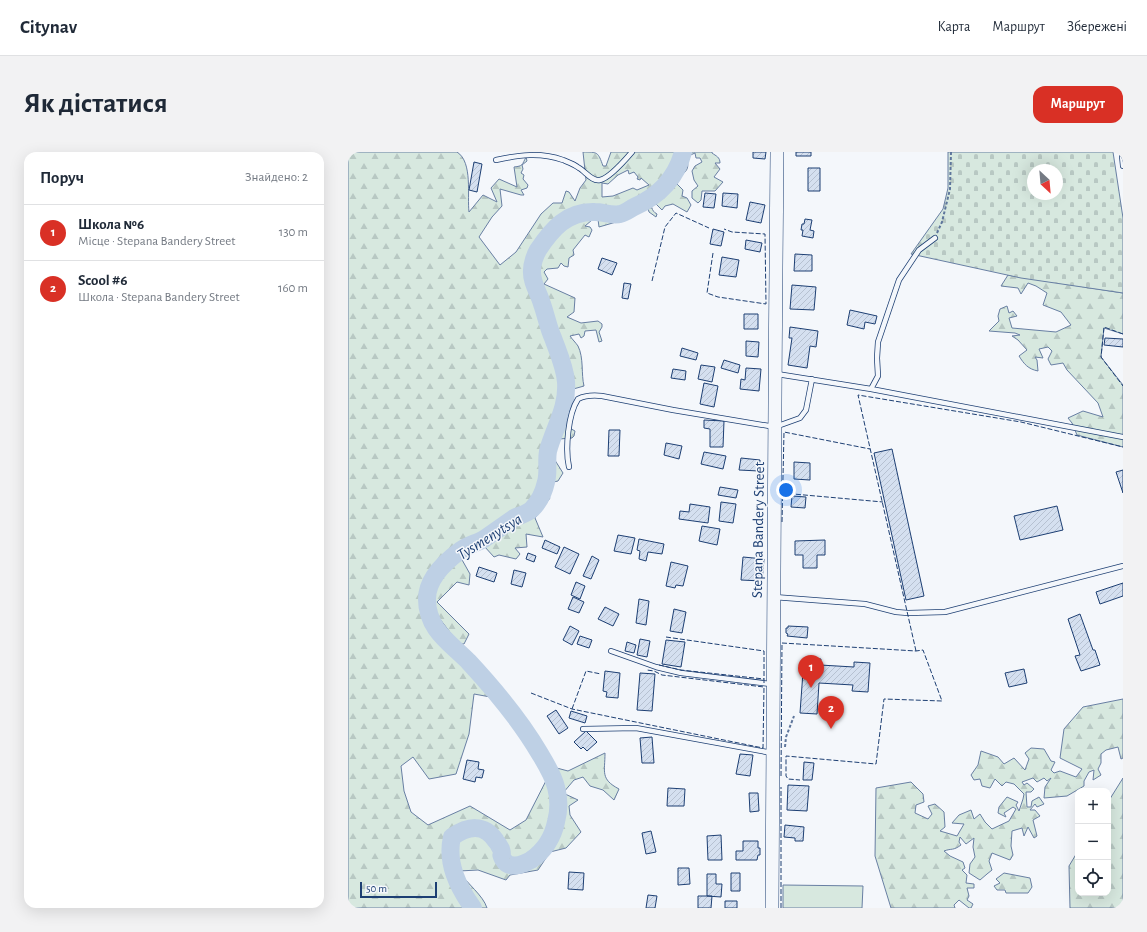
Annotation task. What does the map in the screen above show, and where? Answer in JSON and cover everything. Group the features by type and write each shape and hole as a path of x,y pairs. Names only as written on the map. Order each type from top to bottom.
{"main road":[{"name":"Stepana Bandery Street","path":"772,908 772,597 777,152"}],"lane":[{"path":"496,160 520,155 540,154 574,164 590,177 595,180 600,180 611,172 632,152"},
{"path":"1122,156 1123,166"},
{"path":"871,389 878,376 878,342 899,280 919,250 935,238"},
{"path":"775,373 871,389 1123,437"},
{"path":"569,467 566,456 572,411 578,399 584,396 602,396 673,410 775,427 800,418 806,410 812,380"},
{"path":"772,597 865,604 896,612 945,612 1123,566"},
{"path":"611,651 656,667 681,672 772,684"},
{"path":"583,729 636,728 772,753"}],"path":[{"path":"935,238 942,222 950,189 951,152"},
{"path":"785,749 786,737 794,716"}],"green space":[{"path":"348,152 457,152 462,157 467,171 469,212 483,195 497,202 491,188 499,179 517,187 514,167 522,165 523,169 521,173 524,175 523,179 528,185 527,188 521,190 524,195 500,189 502,206 492,217 479,237 500,265 516,252 541,214 553,203 562,203 566,191 569,192 575,201 580,188 586,180 583,152 592,152 597,154 603,166 606,166 611,152 712,152 719,158 720,161 720,163 715,163 720,169 714,177 723,182 715,191 702,191 701,200 698,203 692,198 692,191 698,186 694,180 692,171 695,166 702,162 700,158 696,158 695,153 686,157 688,165 687,168 676,180 677,184 683,190 682,196 687,198 691,205 687,212 673,204 665,206 662,210 651,199 652,210 657,214 656,217 649,212 644,199 640,208 627,208 623,220 599,227 598,219 592,220 585,226 590,227 592,230 589,237 585,235 573,250 574,255 569,258 568,267 561,263 558,268 547,269 544,272 548,279 544,284 575,298 574,312 567,317 581,323 598,321 602,324 599,332 602,341 599,342 596,330 585,331 584,336 581,338 579,334 570,336 580,351 584,386 559,393 557,412 566,426 575,431 572,438 559,439 546,446 563,473 558,481 540,485 550,498 535,518 543,537 526,534 527,547 515,548 520,554 516,559 499,555 494,557 484,546 461,558 470,574 469,585 457,582 437,602 469,634 464,644 459,644 433,610 424,612 446,646 496,698 474,694 469,734 456,774 429,779 413,757 401,766 404,791 411,812 428,825 470,806 510,830 526,820 553,767 568,771 605,753 604,770 606,778 619,789 614,800 603,790 590,786 583,777 574,780 563,793 578,800 569,806 570,815 581,832 566,848 550,852 538,870 510,875 506,880 478,870 459,871 485,903 487,908 348,908","holes":["628,170 629,174 634,172 638,177 637,179 640,180 641,178 649,185 637,190 633,188 613,196 602,197 602,183 608,184 618,175"]},
{"path":"948,152 1113,152 1123,218 1123,293 1021,278 911,254 943,209 948,188"},
{"path":"526,157 527,161 522,165"},
{"path":"1008,275 1123,293 1123,334 1104,328 1101,357 1123,385 1123,447 1077,435 1068,418 1083,411 1103,417 1098,403 1067,370 1063,363 1051,365 1048,359 1052,351 1048,347 1039,349 1043,358 1035,357 1037,360 1038,371 1027,366 1019,356 1027,350 1012,336 1020,335 1015,333 989,331 999,321 998,316 1000,309 1007,306 1009,313 1013,311 1017,316 1009,318 1012,328 1056,332 1071,325 1061,312 1043,305 1047,293 1036,286 1028,283 1021,294 1018,288 1001,286"},
{"path":"1123,699 1123,758 1121,759 1118,747 1106,750 1101,754 1101,763 1098,769 1101,775 1093,780 1094,770 1089,772 1084,781 1084,786 1081,788 1075,788 1075,791 1067,796 1044,798 1045,787 1051,778 1047,781 1044,778 1037,782 1033,778 1022,782 1024,785 1027,783 1034,789 1031,792 1026,792 1027,807 1031,807 1032,801 1039,797 1044,804 1037,807 1035,804 1030,810 1035,810 1040,816 1033,820 1037,836 1034,838 1028,827 1024,836 1022,828 1012,831 1011,846 1013,855 1010,860 992,853 989,861 992,870 980,880 969,873 970,864 975,857 973,847 974,838 966,844 960,837 959,842 961,845 954,849 944,851 950,856 963,862 965,868 962,870 967,875 966,883 974,884 974,888 967,888 969,896 967,900 973,904 971,908 959,900 954,905 955,908 891,908 875,856 876,788 911,782 923,794 924,802 916,805 915,813 928,819 932,814 928,806 935,804 944,812 945,827 940,831 957,836 964,824 952,823 959,815 971,810 974,819 980,814 992,829 1009,821 1016,809 1013,807 1004,813 1006,817 998,813 999,807 1007,797 1018,802 1016,805 1019,811 1024,794 1014,784 1006,782 1002,786 995,779 990,788 982,786 980,779 974,780 971,775 978,765 981,751 998,757 1004,764 1014,758 1025,770 1029,759 1025,753 1031,748 1044,749 1051,761 1055,762 1051,770 1054,773 1060,771 1076,777 1082,769 1060,758 1064,729 1083,707"},
{"path":"1123,778 1123,908 1070,908 1069,866 1075,856 1075,896 1111,896 1111,797"},
{"path":"1004,873 1030,878 1032,887 1028,893 1006,893 1005,890 997,890 994,886 1000,883 996,879"},
{"path":"783,885 863,886 862,908 783,908"}],"building":[{"path":"753,152 766,152 765,159 753,158"},
{"path":"796,152 811,152 811,156 796,156"},
{"path":"474,162 482,164 477,192 469,190"},
{"path":"808,168 820,168 820,191 808,191"},
{"path":"705,193 716,194 714,208 703,207"},
{"path":"723,193 738,194 737,208 722,206"},
{"path":"750,202 765,205 761,223 746,220"},
{"path":"805,219 812,220 810,230 814,231 813,238 802,236 802,224 804,224"},
{"path":"713,229 724,232 721,246 710,244"},
{"path":"746,240 762,243 760,252 745,249"},
{"path":"795,254 812,255 812,271 794,271"},
{"path":"722,257 739,260 736,277 719,275"},
{"path":"602,258 617,263 612,275 598,269"},
{"path":"624,283 631,284 628,299 622,298"},
{"path":"792,285 816,287 814,310 790,309"},
{"path":"850,310 877,316 875,324 865,322 864,329 847,325"},
{"path":"744,314 758,314 758,329 744,329"},
{"path":"790,327 818,331 816,347 810,346 807,368 788,365 792,338 789,338"},
{"path":"1105,338 1123,339 1123,347 1104,345"},
{"path":"746,341 759,342 758,357 746,356"},
{"path":"682,348 698,353 696,360 680,356"},
{"path":"724,360 740,365 738,373 721,368"},
{"path":"701,365 715,367 712,382 698,379"},
{"path":"746,368 761,369 759,391 740,389 741,379 745,380"},
{"path":"673,369 686,371 685,380 671,378"},
{"path":"704,383 718,386 714,407 700,404"},
{"path":"704,420 724,421 723,447 710,447 710,429 704,428"},
{"path":"609,430 620,430 619,456 608,456"},
{"path":"666,443 682,446 679,459 664,455"},
{"path":"892,449 924,596 906,600 874,453"},
{"path":"704,452 726,456 723,469 701,464"},
{"path":"741,458 760,460 759,471 739,470"},
{"path":"794,462 810,463 810,480 794,479"},
{"path":"1123,470 1123,493 1116,472"},
{"path":"720,487 738,490 736,498 718,495"},
{"path":"792,496 806,497 805,508 791,507"},
{"path":"721,502 736,504 733,523 719,521"},
{"path":"690,504 710,507 708,523 679,519 680,511 689,512"},
{"path":"1057,506 1063,530 1020,540 1014,516"},
{"path":"702,526 720,529 717,545 699,541"},
{"path":"618,535 635,538 631,554 614,551"},
{"path":"639,539 664,544 662,554 648,552 646,561 639,559 640,551 637,550"},
{"path":"545,540 560,547 557,554 542,548"},
{"path":"825,540 825,555 817,555 817,568 803,568 803,555 795,555 795,541"},
{"path":"564,547 579,554 570,574 555,567"},
{"path":"528,553 536,556 534,562 526,559"},
{"path":"592,556 599,560 591,579 583,576"},
{"path":"743,557 764,559 762,581 741,580"},
{"path":"671,562 688,566 683,586 676,585 675,588 666,586"},
{"path":"479,567 497,573 494,582 476,576"},
{"path":"514,570 526,573 522,587 511,584"},
{"path":"576,582 585,586 580,599 571,595"},
{"path":"1123,583 1123,596 1100,604 1096,592"},
{"path":"573,597 584,602 579,613 568,609"},
{"path":"639,599 649,601 646,625 636,623"},
{"path":"605,607 619,614 613,626 598,619"},
{"path":"674,609 686,612 682,633 670,631"},
{"path":"1080,614 1100,665 1081,671 1075,656 1080,655 1068,619"},
{"path":"570,626 579,631 572,645 563,640"},
{"path":"788,626 808,627 807,638 787,636 788,634 786,633 786,628 788,628"},
{"path":"580,636 592,640 589,648 577,644"},
{"path":"640,639 650,641 647,657 637,655"},
{"path":"666,640 685,642 681,667 662,664"},
{"path":"627,642 636,645 634,653 625,651"},
{"path":"804,658 821,659 820,665 854,667 854,662 870,663 868,692 852,691 853,685 819,683 817,714 800,713"},
{"path":"1024,669 1027,683 1009,687 1005,673"},
{"path":"605,671 620,673 618,698 606,697 607,692 603,691"},
{"path":"640,673 655,674 652,711 637,710"},
{"path":"556,710 568,728 559,734 547,716"},
{"path":"571,711 587,716 585,723 569,718"},
{"path":"586,731 597,742 587,751 583,747 581,749 574,742"},
{"path":"652,737 654,763 642,763 640,738"},
{"path":"740,754 753,755 750,776 736,774"},
{"path":"467,760 479,762 478,769 484,770 482,778 476,777 475,782 463,779"},
{"path":"804,762 814,763 812,780 803,780"},
{"path":"788,785 809,786 807,811 787,810"},
{"path":"668,788 685,789 684,806 667,806"},
{"path":"749,793 758,793 759,811 750,812"},
{"path":"785,825 804,827 803,841 795,841 795,838 784,837"},
{"path":"651,831 656,852 646,854 642,833"},
{"path":"721,835 722,860 708,860 707,836"},
{"path":"743,841 758,841 760,855 758,855 757,860 736,860 736,851 743,851"},
{"path":"678,868 689,868 690,884 678,885"},
{"path":"569,872 584,873 583,890 568,889"},
{"path":"731,873 740,873 740,891 731,891"},
{"path":"707,874 716,874 716,884 722,884 721,897 707,896"},
{"path":"648,895 657,896 655,908 646,908"},
{"path":"698,896 712,896 711,908 698,908"},
{"path":"725,901 737,901 737,908 725,908"}],"waterway":[{"name":"Tysmenytsya","path":"473,908 458,883 452,865 452,837 464,830 476,828 481,829 491,835 497,842 501,849 501,855 506,862 516,866 524,864 540,852 550,838 555,828 557,818 558,796 555,783 549,770 516,717 478,672 440,634 435,627 428,609 427,599 430,584 438,571 455,554 484,539 514,518 530,511 543,493 547,478 548,451 563,409 566,382 561,360 533,279 533,265 538,250 555,228 568,218 585,212 614,215 620,214 651,198 659,192 671,178 680,162 683,152"}],"fence":[{"path":"652,281 665,227 676,213 709,228"},
{"path":"713,253 707,293 718,297 766,304 765,234 732,232 724,229"},
{"path":"1123,334 1104,327 1101,357 1123,386"},
{"path":"916,651 858,395 1021,422 1123,447"},
{"path":"782,522 784,432 870,449"},
{"path":"782,493 883,502"},
{"path":"666,637 764,651 764,684"},
{"path":"781,776 782,643 916,651 923,650 942,701 884,699 876,764 786,756 786,776 788,779 800,780"},
{"path":"659,665 681,670 764,679"},
{"path":"531,693 572,709 763,748 764,687 662,675 654,671 647,670"},
{"path":"572,709 586,671 601,674"},
{"path":"781,787 781,908"}],"place":[{"name":"Школа №6","path":"811,688"},
{"name":"Scool #6","path":"831,729"}]}
